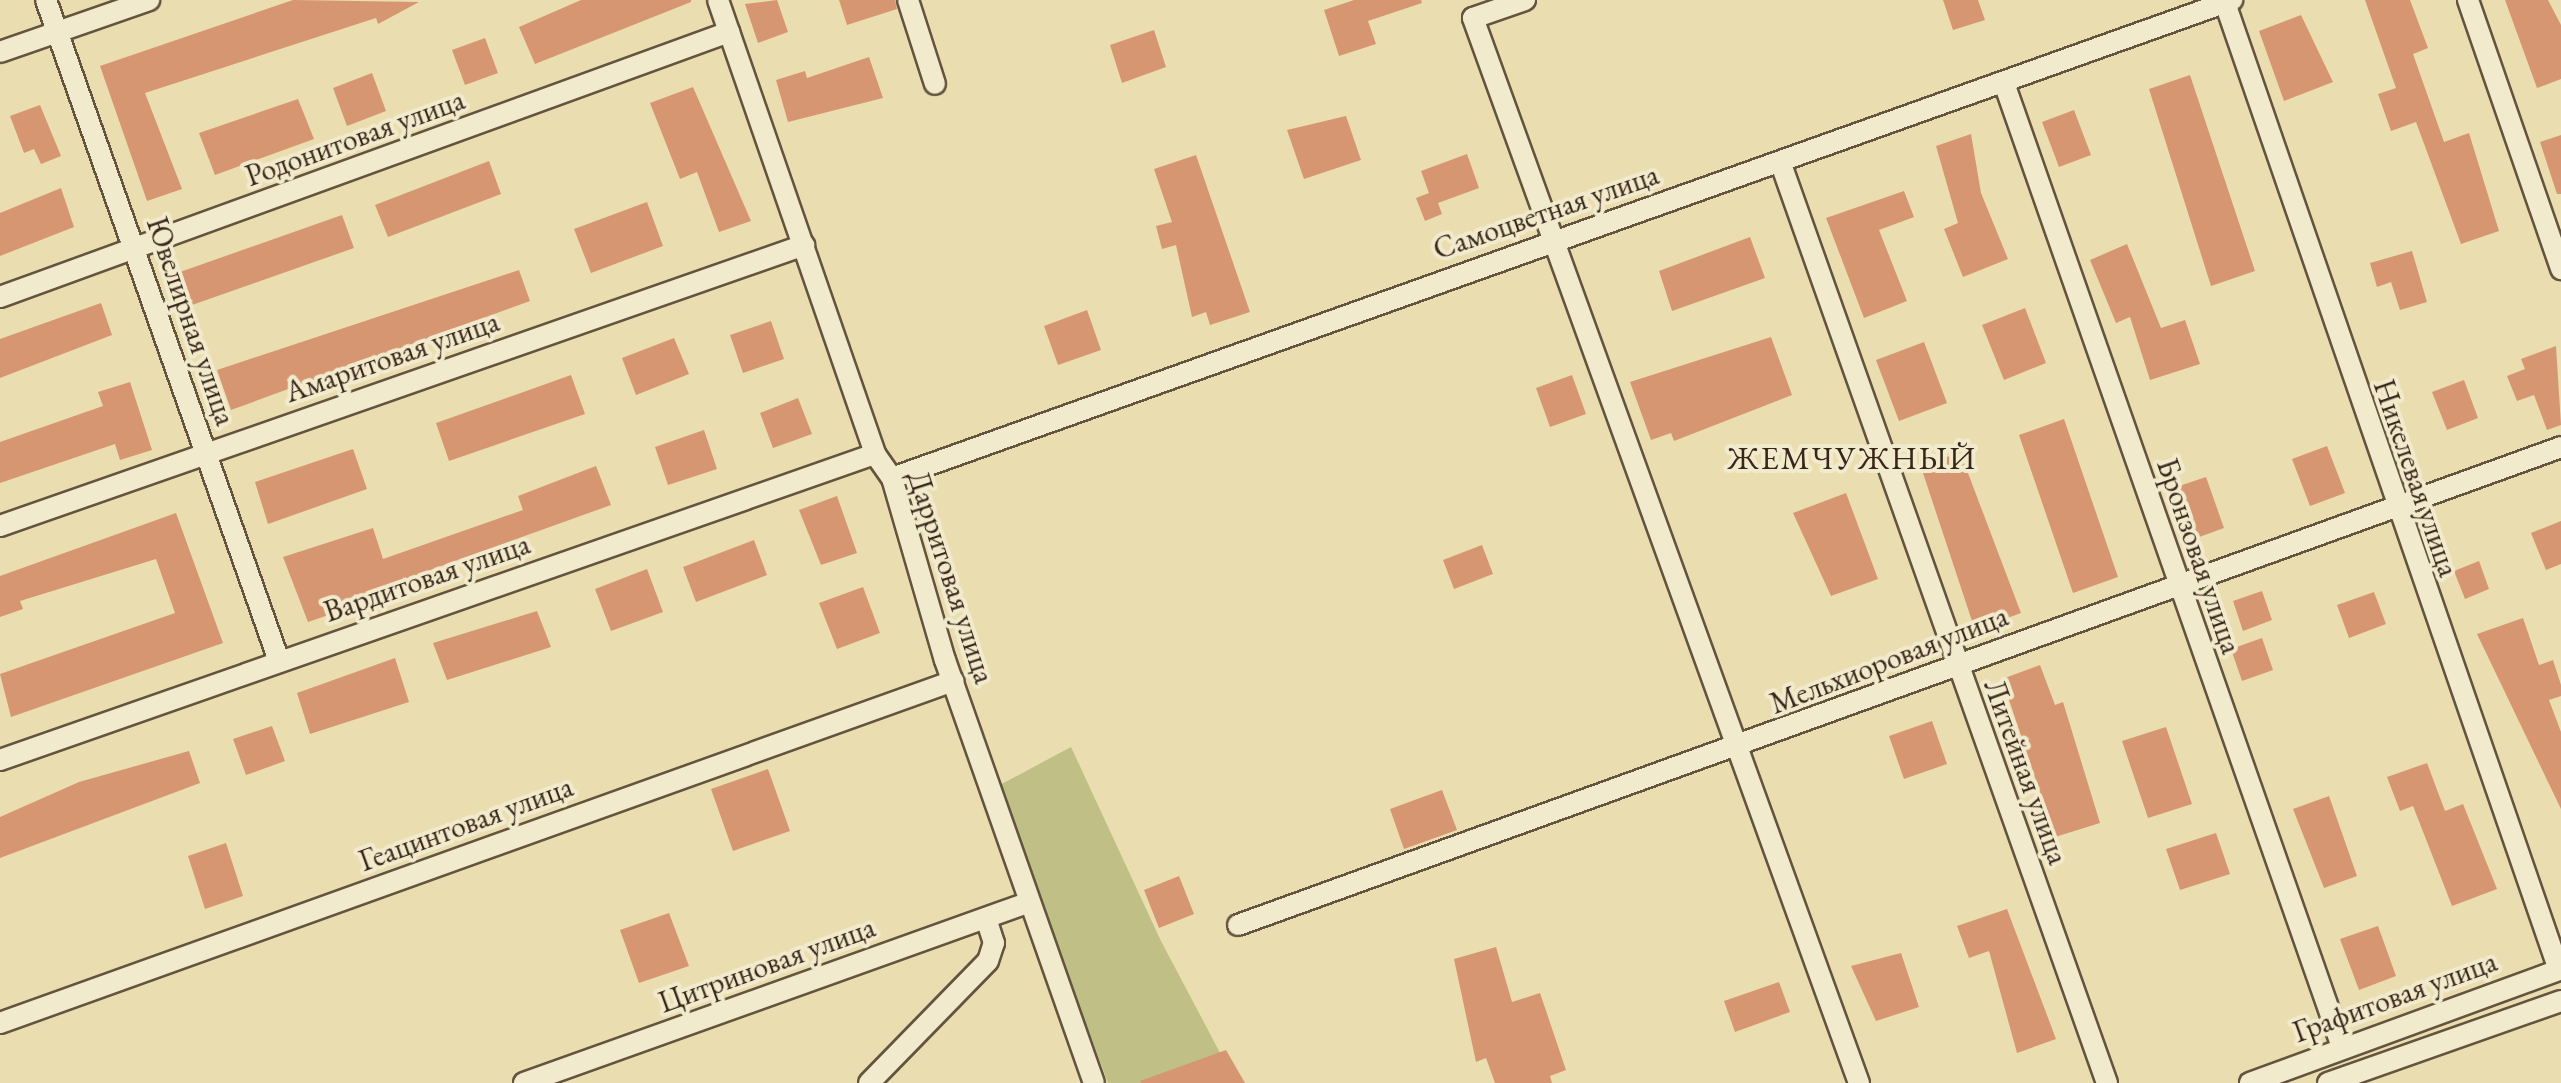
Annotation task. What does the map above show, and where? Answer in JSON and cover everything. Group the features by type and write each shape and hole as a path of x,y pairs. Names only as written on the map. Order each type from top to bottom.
{"street":[{"name":"Ювелирная улица","path":"46,0 279,661"},
{"path":"0,52 149,0"},
{"name":"Дарритовая улица","path":"718,0 875,454 892,478 953,681 1094,1083"},
{"path":"908,0 935,84"},
{"path":"1525,0 1473,18 1859,1083"},
{"path":"2468,0 2561,269"},
{"name":"Самоцветная улица","path":"892,478 1552,240 1781,164 2225,1"},
{"name":"Никелевая улица","path":"2225,1 2395,509 2560,969"},
{"name":"Родонитовая улица","path":"0,297 729,32"},
{"name":"Бронзовая улица","path":"2004,83 2177,586 2342,1047"},
{"name":"Литейная улица","path":"1781,164 1955,666 2107,1083"},
{"name":"Амаритовая улица","path":"0,526 804,245"},
{"name":"Мельхиоровая улица","path":"1238,925 1739,749 1955,666 2561,447"},
{"name":"Вардитовая улица","path":"0,760 875,454"},
{"name":"Геацинтовая улица","path":"0,1023 953,681"},
{"name":"Цитриновая улица","path":"524,1083 1030,902"},
{"path":"869,1083 988,961 994,943 986,918"},
{"name":"Графитовая улица","path":"2250,1083 2560,969"},
{"path":"2328,1083 2361,1078 2561,1001"}],"green space":[{"path":"1071,747 1161,941 1236,1083 1108,1083 998,786"}],"building":[{"path":"293,0 419,2 378,24 376,18 145,93 182,189 147,201 100,66"},
{"path":"581,0 691,2 535,64 519,27"},
{"path":"777,0 788,32 758,43 745,4"},
{"path":"839,0 895,0 897,9 847,25"},
{"path":"1354,0 1421,0 1422,3 1368,21 1376,44 1339,56 1324,10"},
{"path":"1943,0 1978,0 1985,20 1953,30"},
{"path":"2365,0 2410,0 2428,48 2413,54 2444,142 2469,133 2499,231 2461,244 2416,122 2391,131 2378,94 2396,88"},
{"path":"2505,0 2548,0 2561,25 2561,79 2537,88"},
{"path":"2301,15 2333,82 2284,101 2259,31"},
{"path":"1154,30 1166,67 1122,83 1110,45"},
{"path":"485,38 498,73 465,85 452,50"},
{"path":"869,57 883,98 788,122 776,80 805,71 807,78"},
{"path":"372,73 386,111 347,126 333,88"},
{"path":"2190,75 2255,271 2211,286 2149,89"},
{"path":"693,87 751,221 719,232 697,172 680,179 650,103"},
{"path":"298,99 314,139 215,175 199,133"},
{"path":"40,105 61,156 41,164 34,149 24,153 10,116"},
{"path":"2074,110 2091,155 2059,167 2042,122"},
{"path":"1346,116 1361,160 1304,179 1287,130"},
{"path":"1971,134 1981,193 2008,259 1963,277 1944,229 1958,223 1936,146"},
{"path":"2561,135 2561,194 2557,194 2540,142"},
{"path":"1467,154 1479,188 1438,203 1442,214 1425,221 1416,198 1429,193 1421,171"},
{"path":"1196,155 1250,312 1210,325 1206,312 1192,317 1176,245 1162,249 1156,226 1172,222 1154,169"},
{"path":"489,161 501,194 388,237 375,205"},
{"path":"61,188 74,227 0,256 0,213"},
{"path":"1904,191 1914,217 1879,230 1907,301 1864,318 1826,218"},
{"path":"647,202 663,246 591,273 574,229"},
{"path":"342,215 354,248 192,305 180,272"},
{"path":"1750,237 1765,278 1672,311 1659,271"},
{"path":"2127,244 2161,328 2185,320 2200,364 2150,380 2130,317 2116,323 2090,260"},
{"path":"2412,251 2427,302 2400,310 2391,282 2377,287 2370,263"},
{"path":"519,270 530,301 231,410 217,370"},
{"path":"101,303 112,335 0,378 0,339"},
{"path":"2025,308 2046,363 2004,380 1982,325"},
{"path":"1087,310 1101,350 1058,365 1044,326"},
{"path":"771,321 784,359 743,373 730,335"},
{"path":"1771,337 1792,395 1674,441 1671,433 1651,440 1630,382"},
{"path":"674,338 689,374 636,395 622,358"},
{"path":"1924,342 1947,403 1899,421 1876,360"},
{"path":"2556,346 2561,425 2547,430 2534,395 2517,401 2507,376 2525,369 2521,359"},
{"path":"571,375 585,414 449,461 436,423"},
{"path":"1572,375 1586,414 1550,427 1536,388"},
{"path":"2464,380 2478,418 2447,430 2432,392"},
{"path":"130,382 152,450 120,460 115,444 0,483 0,442 103,406 98,392"},
{"path":"798,398 812,434 773,448 760,413"},
{"path":"2064,419 2118,577 2073,593 2019,435"},
{"path":"704,430 717,469 668,485 655,447"},
{"path":"2327,446 2345,493 2310,506 2292,459"},
{"path":"353,449 367,489 268,524 255,482"},
{"path":"1960,452 2021,613 1975,630 1921,467"},
{"path":"596,466 611,505 344,601 346,609 308,622 283,557 373,528 383,559 523,510 518,496"},
{"path":"2206,477 2224,528 2191,540 2173,488"},
{"path":"1846,493 1878,579 1831,596 1793,513"},
{"path":"837,496 857,553 821,565 799,510"},
{"path":"176,513 223,643 11,717 0,674 175,613 156,559 20,601 23,609 0,617 0,576"},
{"path":"2561,521 2561,564 2546,570 2531,533"},
{"path":"754,540 767,575 696,602 683,567"},
{"path":"1482,545 1493,574 1454,589 1443,560"},
{"path":"2479,561 2489,589 2465,599 2454,571"},
{"path":"647,569 663,612 611,631 595,589"},
{"path":"863,587 880,633 837,649 819,603"},
{"path":"2262,591 2272,620 2243,631 2233,601"},
{"path":"2374,592 2386,624 2349,638 2337,605"},
{"path":"537,611 551,647 447,680 433,643"},
{"path":"2523,618 2539,665 2553,660 2561,685 2561,696 2549,700 2561,732 2561,809 2477,634"},
{"path":"2262,638 2273,670 2242,681 2231,649"},
{"path":"395,658 409,702 310,734 297,693"},
{"path":"2040,665 2055,705 2063,702 2100,823 2055,837 2002,679"},
{"path":"1932,721 1947,764 1904,779 1889,736"},
{"path":"272,726 285,761 246,775 233,739"},
{"path":"2166,727 2192,804 2148,818 2122,741"},
{"path":"189,751 200,783 0,858 0,817 79,782"},
{"path":"2427,763 2445,811 2463,804 2497,889 2452,906 2413,806 2400,811 2387,777"},
{"path":"768,769 790,831 733,851 711,789"},
{"path":"1442,790 1457,830 1404,849 1390,809"},
{"path":"2329,796 2357,876 2324,888 2293,809"},
{"path":"2216,833 2230,874 2180,890 2166,849"},
{"path":"226,843 243,896 205,909 188,856"},
{"path":"1179,876 1194,914 1159,928 1144,890"},
{"path":"2007,909 2056,1039 2017,1053 1989,951 1969,958 1957,926"},
{"path":"669,913 689,966 639,983 620,930"},
{"path":"2378,926 2396,976 2359,990 2340,939"},
{"path":"1496,947 1512,1002 1540,993 1566,1070 1550,1076 1552,1083 1495,1083 1486,1058 1476,1062 1454,959"},
{"path":"1901,953 1919,1007 1876,1021 1851,966"},
{"path":"1779,982 1790,1012 1735,1032 1724,1001"},
{"path":"1226,1050 1245,1083 1140,1081"}],"district":[{"name":"ЖЕМЧУЖНЫЙ","path":"1852,458"}]}
